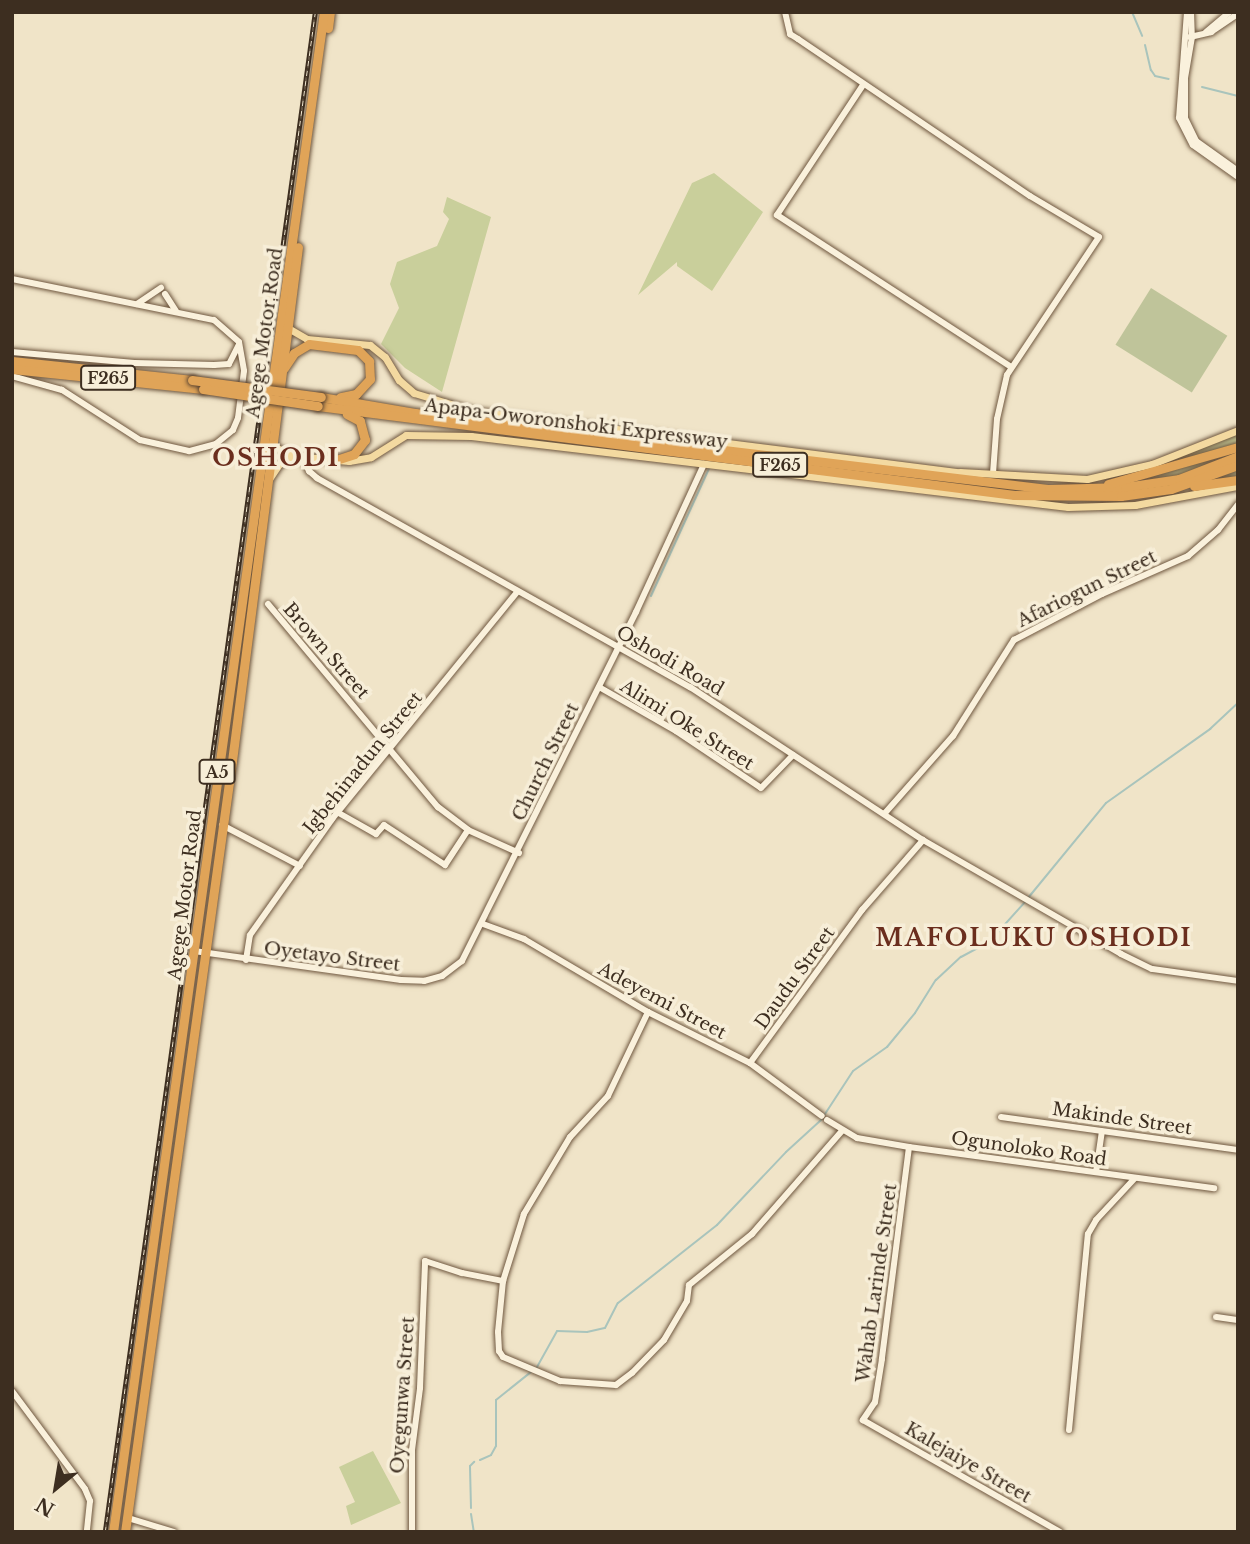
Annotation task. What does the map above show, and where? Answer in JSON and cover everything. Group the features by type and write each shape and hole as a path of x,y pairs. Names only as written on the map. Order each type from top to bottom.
{"highway":[{"name":"Agege Motor Road","path":"125,1532 283,370 324,12"},
{"name":"Agege Motor Road","path":"113,1532 214,790 330,12"},
{"path":"283,370 294,353 309,344 351,348 365,355 371,367 370,379 359,392 319,402"},
{"name":"Apapa-Oworonshoki Expressway","path":"12,361 192,380 319,402 1014,495 1078,498 1171,489 1238,465"},
{"name":"Apapa-Oworonshoki Expressway","path":"12,369 415,413 1049,489 1125,487 1179,479 1238,456"},
{"path":"319,402 362,423 365,440 360,451 336,460"},
{"path":"1049,489 1114,483 1238,447"},
{"path":"1171,489 1238,480"}],"main road":[{"name":"Apapa-Oworonshoki Expressway","path":"288,328 307,339 370,345 385,357 399,380 414,393 474,411 862,465 1087,480 1153,464 1238,429"},
{"name":"Apapa-Oworonshoki Expressway","path":"272,446 298,456 336,460 371,457 406,435 465,435 1068,507 1135,505 1238,486"},
{"path":"266,485 279,464 298,456"}],"street":[{"path":"785,12 790,34 1030,196 1098,237 1011,367 997,419 993,473"},
{"path":"1189,12 1185,118 1196,141 1238,171"},
{"path":"1206,32 1230,12"},
{"path":"1189,38 1212,32 1238,14"},
{"path":"1189,38 1178,107 1182,127 1203,155 1238,177"},
{"path":"863,85 777,215 1011,367"},
{"path":"12,279 214,320 239,342 243,355 243,380 238,418 233,430 216,444 189,451 140,440 62,390 12,376"},
{"path":"137,304 163,291 176,311"},
{"path":"229,364 239,342"},
{"path":"12,352 135,363 229,364 240,368 243,380"},
{"name":"Oshodi Road","path":"298,456 317,478 690,687 923,840 1146,968 1238,982"},
{"name":"Church Street","path":"483,924 636,612 704,464"},
{"name":"Afariogun Street","path":"885,813 953,736 1014,640 1102,594 1188,556 1218,530 1238,504"},
{"name":"Igbehinadun Street","path":"246,960 250,935 337,812 517,592"},
{"name":"Brown Street","path":"268,604 438,807 468,830 519,853"},
{"name":"Alimi Oke Street","path":"599,687 676,731 761,788 793,755"},
{"path":"337,812 376,834 384,825 445,865 468,830"},
{"path":"222,825 300,866"},
{"name":"Daudu Street","path":"750,1063 862,910 923,840"},
{"name":"Oyetayo Street","path":"194,951 364,977 424,981 442,976 462,961 483,924"},
{"name":"Adeyemi Street","path":"483,924 524,939 648,1012 750,1063 842,1130"},
{"path":"648,1012 608,1096 570,1137 524,1214 503,1281 499,1354 543,1375 578,1384 616,1385 632,1373 664,1340 687,1301 689,1284 752,1234 842,1130"},
{"name":"Makinde Street","path":"1001,1117 1238,1150"},
{"name":"Ogunoloko Road","path":"842,1130 857,1138 909,1147 1214,1188"},
{"path":"1096,1172 1102,1131"},
{"name":"Wahab Larinde Street","path":"863,1420 874,1402 882,1359 909,1147"},
{"path":"1069,1430 1088,1234 1096,1220 1135,1178"},
{"name":"Oyegunwa Street","path":"412,1532 412,1450 420,1388 425,1261 462,1273 503,1281"},
{"path":"1216,1317 1238,1320"},
{"path":"12,1391 85,1489 90,1501 87,1532"},
{"name":"Kalejaiye Street","path":"863,1420 1060,1532"},
{"path":"128,1518 174,1532"}],"green space":[{"path":"714,173 763,212 712,291 677,266 677,262 638,295 692,183"},
{"path":"447,197 491,217 442,392 405,368 381,344 399,308 390,284 397,262 437,246 449,219 443,212"},
{"path":"1151,288 1227,336 1192,393 1115,345"},
{"path":"1238,431 1238,488 1210,479 1143,480 1132,470"},
{"path":"373,1451 401,1503 351,1525 346,1506 355,1502 339,1467"}],"waterway":[{"path":"1132,12 1142,36"},
{"path":"1145,45 1155,76 1169,79"},
{"path":"1202,87 1238,96"},
{"path":"651,596 709,469"},
{"path":"1028,898 1106,803 1210,729 1238,703"},
{"path":"825,1114 853,1071 887,1047 915,1013 936,980 961,957 989,942 1025,902"},
{"path":"537,1367 557,1331 587,1332 605,1328 618,1303 717,1225 786,1152 822,1119"},
{"path":"480,1460 491,1455 496,1446 496,1400 531,1372"},
{"path":"471,1508 470,1466 474,1462"},
{"path":"471,1514 474,1532"}],"railway":[{"path":"105,1532 315,12"}],"district":[{"name":"OSHODI","path":"276,458"},
{"name":"MAFOLUKU OSHODI","path":"1034,938"}]}
